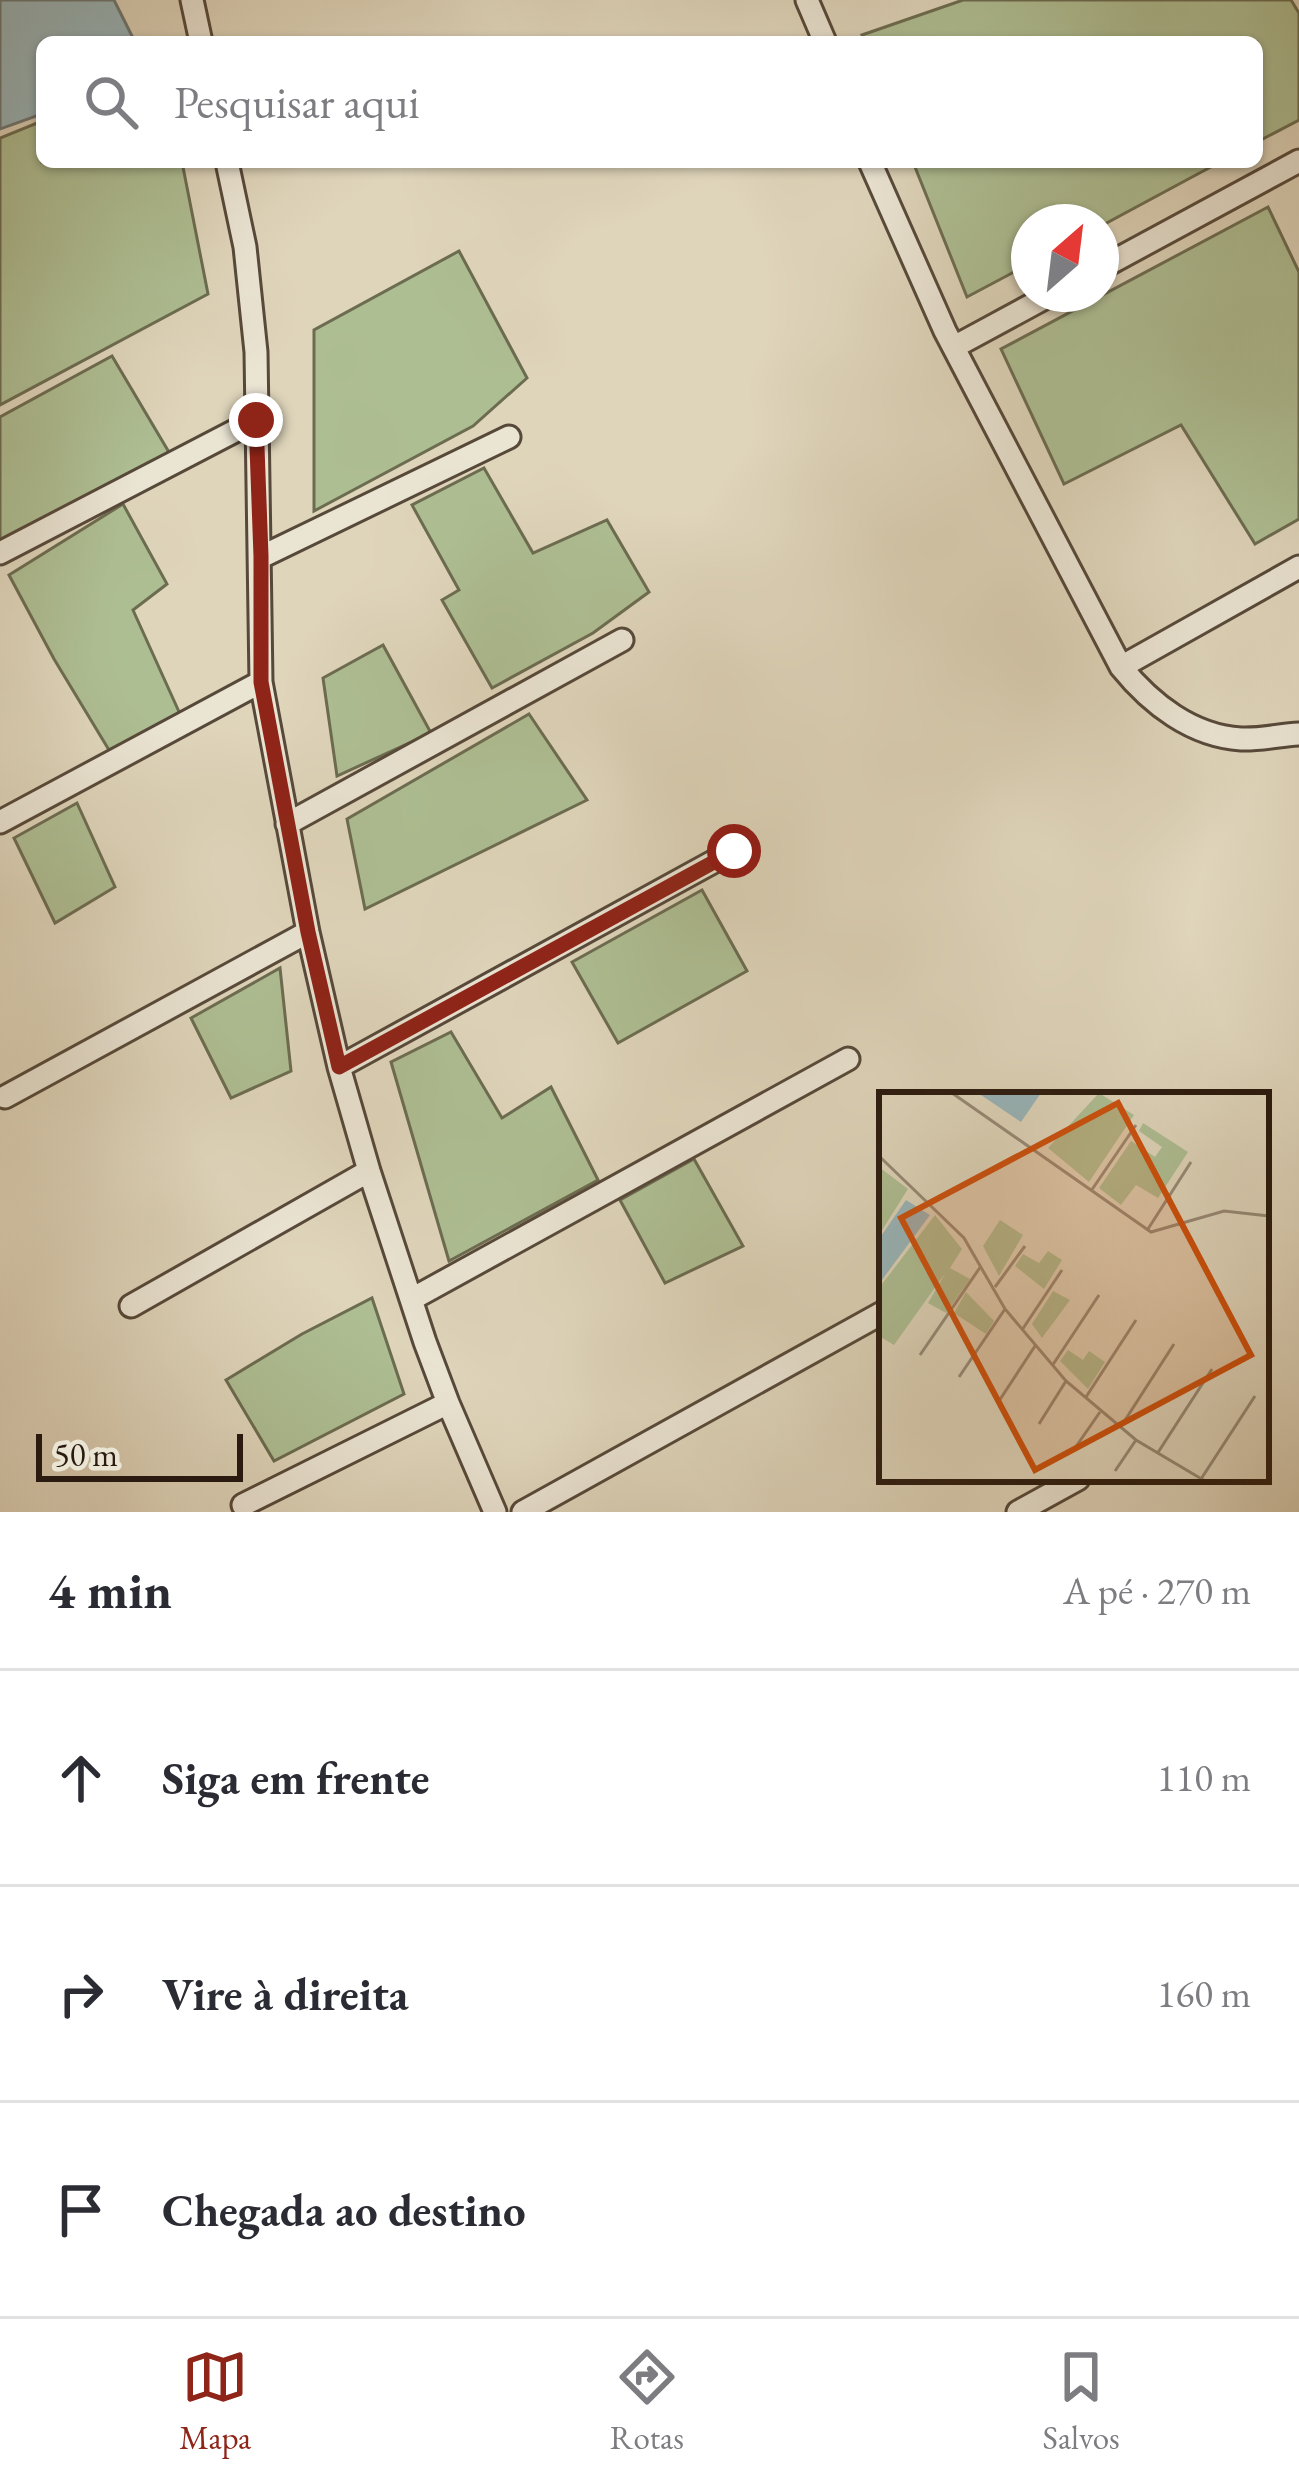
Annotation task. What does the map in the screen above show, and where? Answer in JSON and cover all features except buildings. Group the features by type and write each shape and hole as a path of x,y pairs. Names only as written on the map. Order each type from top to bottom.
{"street":[{"path":"192,0 200,36"},
{"path":"807,0 822,36"},
{"path":"1119,258 1299,161"},
{"path":"228,168 245,247 256,352 261,682 308,932 369,1171 448,1403 495,1512"},
{"path":"873,168 954,347 1121,667 1153,702 1195,727 1244,740 1299,734"},
{"path":"954,347 1019,312"},
{"path":"0,553 256,420"},
{"path":"261,556 509,437"},
{"path":"1121,667 1299,567"},
{"path":"287,824 622,640"},
{"path":"0,822 261,682"},
{"path":"339,1067 734,851"},
{"path":"4,1097 308,932"},
{"path":"412,1299 848,1060"},
{"path":"131,1306 369,1171"},
{"path":"523,1512 879,1315"},
{"path":"243,1505 448,1403"},
{"path":"1018,1512 1073,1482"}],"green space":[{"path":"963,0 1291,0 1299,13 1299,120 1263,139 1263,36 862,35"},
{"path":"36,123 36,168 183,168 208,294 0,405 0,138"},
{"path":"915,168 1209,168 1119,216 1119,204 1011,204 1011,274 967,297"},
{"path":"1268,207 1299,272 1299,519 1255,544 1181,425 1064,484 1001,349 1071,312 1119,312 1119,286"},
{"path":"459,251 527,378 473,426 314,511 314,330"},
{"path":"112,356 170,454 0,542 0,417"},
{"path":"484,468 533,553 607,520 649,592 593,633 492,688 442,600 459,590 412,505"},
{"path":"123,504 167,584 133,610 180,714 109,750 9,575"},
{"path":"383,645 431,733 337,776 323,678"},
{"path":"529,714 587,800 365,909 347,819"},
{"path":"77,803 115,887 55,923 14,838"},
{"path":"702,890 747,971 618,1043 572,962"},
{"path":"280,968 291,1071 231,1098 191,1018"},
{"path":"451,1032 502,1118 551,1087 598,1180 449,1261 391,1062"},
{"path":"694,1159 743,1246 665,1283 620,1200"},
{"path":"372,1298 404,1394 274,1461 226,1380"}],"water":[{"path":"0,0 114,0 132,36 36,36 36,116 0,129"}],"route":[{"path":"256,420 261,682 339,1067 734,851"}]}
